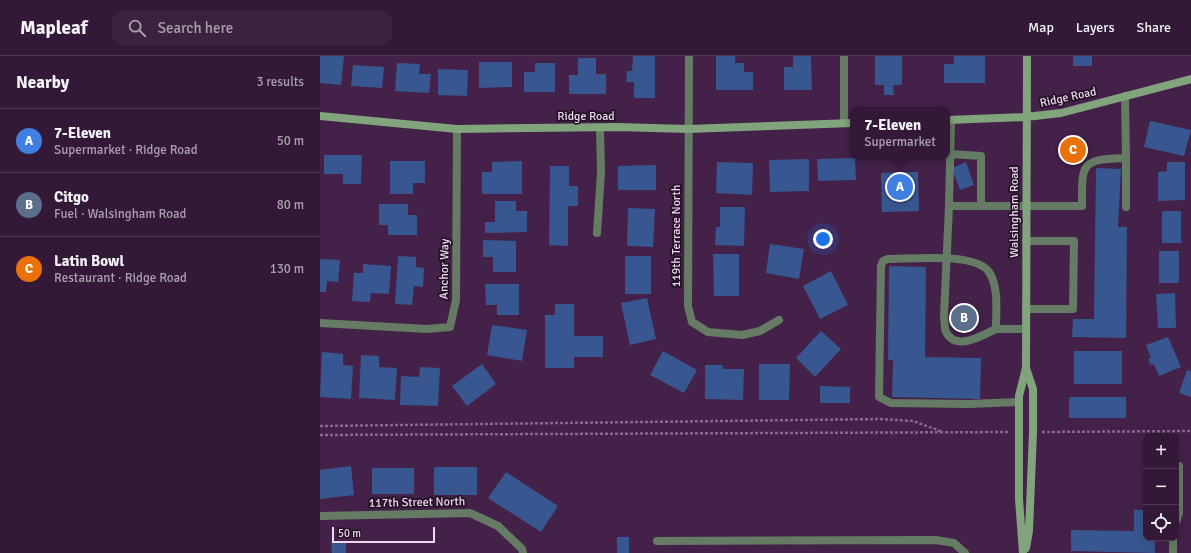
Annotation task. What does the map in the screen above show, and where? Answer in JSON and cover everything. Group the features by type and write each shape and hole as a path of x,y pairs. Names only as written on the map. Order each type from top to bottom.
{"street":[{"name":"119th Terrace North","path":"688,56 688,306 692,322 708,332 742,335 760,331 779,320"},
{"path":"844,56 844,124"},
{"name":"Walsingham Road","path":"1024,553 1019,499 1018,432 1019,402 1026,368 1027,56"},
{"name":"Ridge Road","path":"950,120 1026,117 1061,112 1191,79"},
{"path":"1125,96 1126,207"},
{"name":"Ridge Road","path":"320,116 457,129 688,129 850,123"},
{"path":"597,233 601,172 600,128"},
{"name":"Anchor Way","path":"320,323 427,329 450,327 456,300 457,129"},
{"path":"950,154 981,156 981,206"},
{"path":"949,206 1082,206 1083,170 1088,164 1099,160 1126,158"},
{"path":"950,159 944,316 946,332 954,340 964,342 976,339 996,329 1026,329"},
{"path":"1026,241 1074,241 1074,248 1073,309 1026,309"},
{"path":"996,329 994,282 988,271 978,263 946,259 883,261 881,266 879,397 891,403 969,404 1019,402"},
{"name":"Walsingham Road","path":"1024,553 1029,531 1033,432 1033,388 1026,368"},
{"path":"1178,505 1179,469"},
{"name":"117th Street North","path":"320,516 470,513 498,526 522,549 523,553"},
{"path":"657,541 936,540 954,543 965,553"},
{"path":"1173,553 1174,541"}],"path":[{"path":"320,426 880,419 913,421 948,433"},
{"path":"320,435 1018,432"},
{"path":"1033,432 1191,432"}],"building":[{"path":"320,56 344,56 341,85 320,83"},
{"path":"633,56 655,56 655,98 634,98 634,82 626,82 627,71 632,71"},
{"path":"716,56 735,56 735,63 744,63 744,72 753,72 753,90 716,90"},
{"path":"793,56 811,56 812,90 784,90 784,67 793,67"},
{"path":"875,56 902,56 902,85 893,85 894,95 884,95 884,85 875,85"},
{"path":"954,56 985,56 985,83 944,83 944,64 954,64"},
{"path":"1073,56 1092,56 1092,66 1073,66"},
{"path":"578,58 596,58 596,74 606,74 606,94 569,94 569,75 578,75"},
{"path":"479,62 512,62 512,87 479,88"},
{"path":"397,63 420,64 419,74 431,74 429,93 395,91"},
{"path":"535,63 555,63 555,92 524,92 524,72 535,72"},
{"path":"353,65 384,67 382,88 351,86"},
{"path":"438,69 468,70 467,96 438,95"},
{"path":"1150,121 1191,130 1184,156 1144,147"},
{"path":"1083,140 1085,159 1063,161 1061,142"},
{"path":"324,155 362,155 361,184 343,184 343,174 324,174"},
{"path":"809,159 809,191 770,192 769,160"},
{"path":"817,159 855,159 856,180 818,181"},
{"path":"390,161 425,161 425,183 413,183 413,194 390,194"},
{"path":"522,161 522,194 482,194 482,172 492,172 492,162"},
{"path":"717,162 753,163 752,195 716,193"},
{"path":"966,162 974,185 960,190 952,168"},
{"path":"1167,162 1185,162 1185,200 1158,201 1158,172 1167,171"},
{"path":"656,165 656,190 618,190 618,166"},
{"path":"550,166 569,166 569,186 578,186 578,206 568,206 568,246 549,245"},
{"path":"1096,168 1121,169 1118,227 1127,227 1126,338 1072,337 1073,319 1094,319"},
{"path":"918,172 919,211 882,212 881,173"},
{"path":"495,201 516,201 516,211 527,211 527,232 485,233 485,222 495,222"},
{"path":"379,204 408,204 408,215 417,215 417,235 388,235 388,225 379,225"},
{"path":"720,207 745,207 744,246 715,245 716,227 720,227"},
{"path":"628,208 655,209 653,247 627,246"},
{"path":"1162,211 1181,211 1181,243 1162,243"},
{"path":"483,240 516,241 516,272 493,272 493,257 483,257"},
{"path":"770,244 804,249 799,279 766,273"},
{"path":"1159,251 1179,251 1179,283 1159,283"},
{"path":"713,254 739,254 739,296 714,296"},
{"path":"398,256 416,257 416,267 424,268 423,287 414,286 412,305 395,304"},
{"path":"625,256 651,256 651,294 625,294"},
{"path":"320,259 340,260 338,282 327,281 326,292 320,292"},
{"path":"363,264 391,266 389,294 371,293 370,302 352,301 354,273 363,273"},
{"path":"889,266 926,267 925,357 981,358 980,399 892,397 893,360 888,360"},
{"path":"831,271 848,305 820,319 803,286"},
{"path":"485,284 519,284 519,315 497,315 497,305 486,305"},
{"path":"1175,293 1176,328 1158,328 1156,294"},
{"path":"647,298 656,339 630,345 621,303"},
{"path":"555,304 574,304 574,336 603,336 603,357 574,357 574,368 545,368 545,315 555,315"},
{"path":"954,310 974,310 974,326 954,326"},
{"path":"492,325 527,330 522,361 487,355"},
{"path":"821,331 841,349 815,377 796,358"},
{"path":"1168,337 1181,367 1159,376 1154,364 1151,365 1148,359 1151,358 1146,345"},
{"path":"663,351 697,370 684,393 650,375"},
{"path":"1074,351 1122,351 1122,384 1074,384"},
{"path":"322,352 343,354 343,365 353,366 351,399 320,397"},
{"path":"361,355 379,356 379,367 397,368 395,400 359,398"},
{"path":"482,364 496,384 467,406 452,386"},
{"path":"759,364 790,364 789,400 759,400"},
{"path":"705,365 723,365 723,369 744,369 743,400 705,399"},
{"path":"420,367 440,368 438,406 400,405 401,376 419,377"},
{"path":"1187,370 1191,371 1191,397 1179,393"},
{"path":"820,386 850,387 850,403 820,403"},
{"path":"1069,397 1126,397 1126,418 1069,418"},
{"path":"351,466 354,495 320,499 320,470"},
{"path":"434,467 477,467 477,495 434,495"},
{"path":"372,468 414,468 414,494 372,494"},
{"path":"506,472 558,506 541,532 488,498"},
{"path":"1134,510 1143,510 1143,541 1155,541 1155,553 1071,551 1071,530 1134,531"},
{"path":"617,537 629,537 629,553 617,553"},
{"path":"346,541 346,553 332,553 331,542"}],"place":[{"name":"Latin Bowl","path":"1073,150"},
{"name":"7-Eleven","path":"900,187"},
{"name":"Citgo","path":"964,318"}]}
